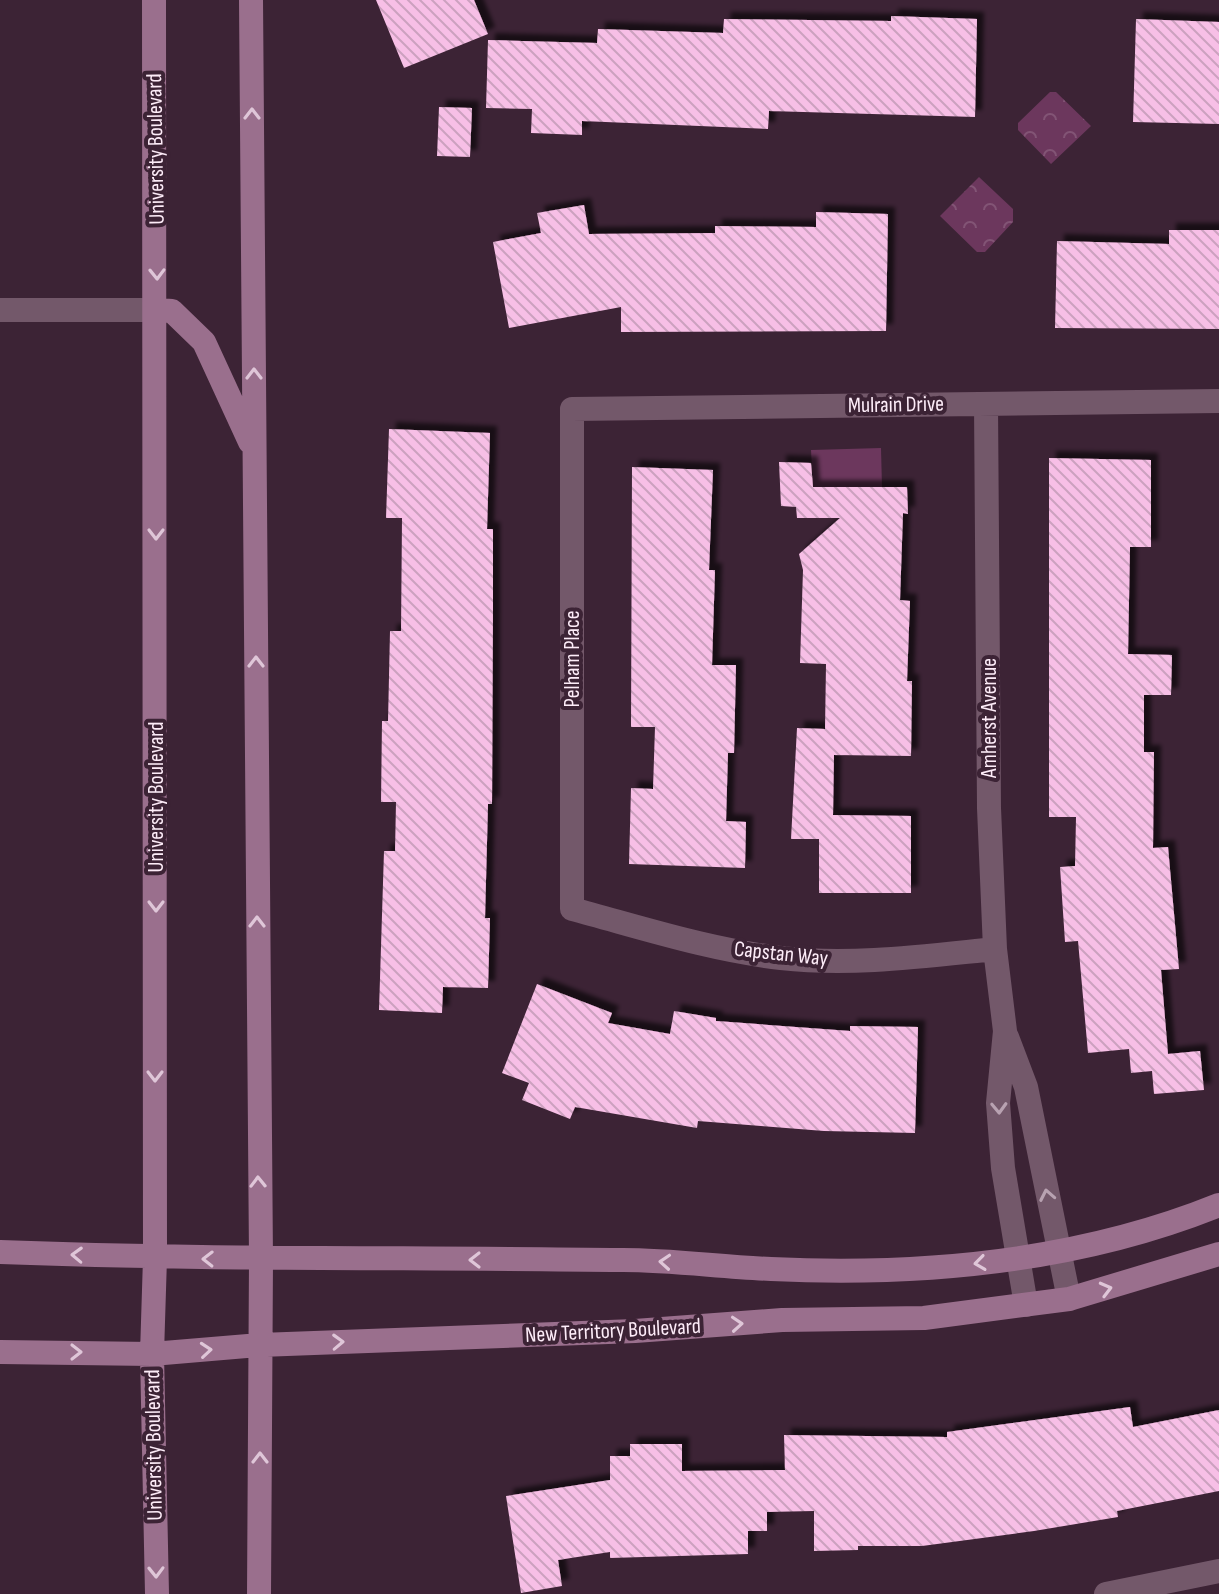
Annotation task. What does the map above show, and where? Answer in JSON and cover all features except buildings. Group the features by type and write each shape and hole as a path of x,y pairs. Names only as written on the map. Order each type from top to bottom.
{"main road":[{"name":"University Boulevard","path":"154,0 157,310 155,1258 152,1354 157,1594"},
{"path":"251,0 261,1260 259,1594"},
{"path":"157,310 172,311 204,342 254,452"},
{"path":"0,1252 261,1260 625,1260 773,1269 929,1270 1058,1252 1219,1205"},
{"name":"New Territory Boulevard","path":"0,1352 152,1354 260,1345 635,1331 782,1320 924,1318 1069,1299 1219,1254"}],"street":[{"path":"0,310 157,310"},
{"name":"Mulrain Drive","path":"572,409 1219,401"},
{"name":"Amherst Avenue","path":"986,404 989,808 995,949 1005,1031 998,1103 1017,1258 1026,1305"},
{"name":"Pelham Place","path":"572,409 572,909"},
{"name":"Capstan Way","path":"572,909 723,948 781,958 854,960 995,949"},
{"name":"Amherst Avenue","path":"1005,1031 1026,1087 1069,1299"},
{"path":"1106,1594 1219,1571"}],"green space":[{"path":"1050,92 1056,92 1091,126 1051,164 1018,130 1018,123"},
{"path":"979,177 1013,209 1013,222 985,252 977,252 940,216"},
{"path":"881,448 882,487 813,487 811,450"}]}
